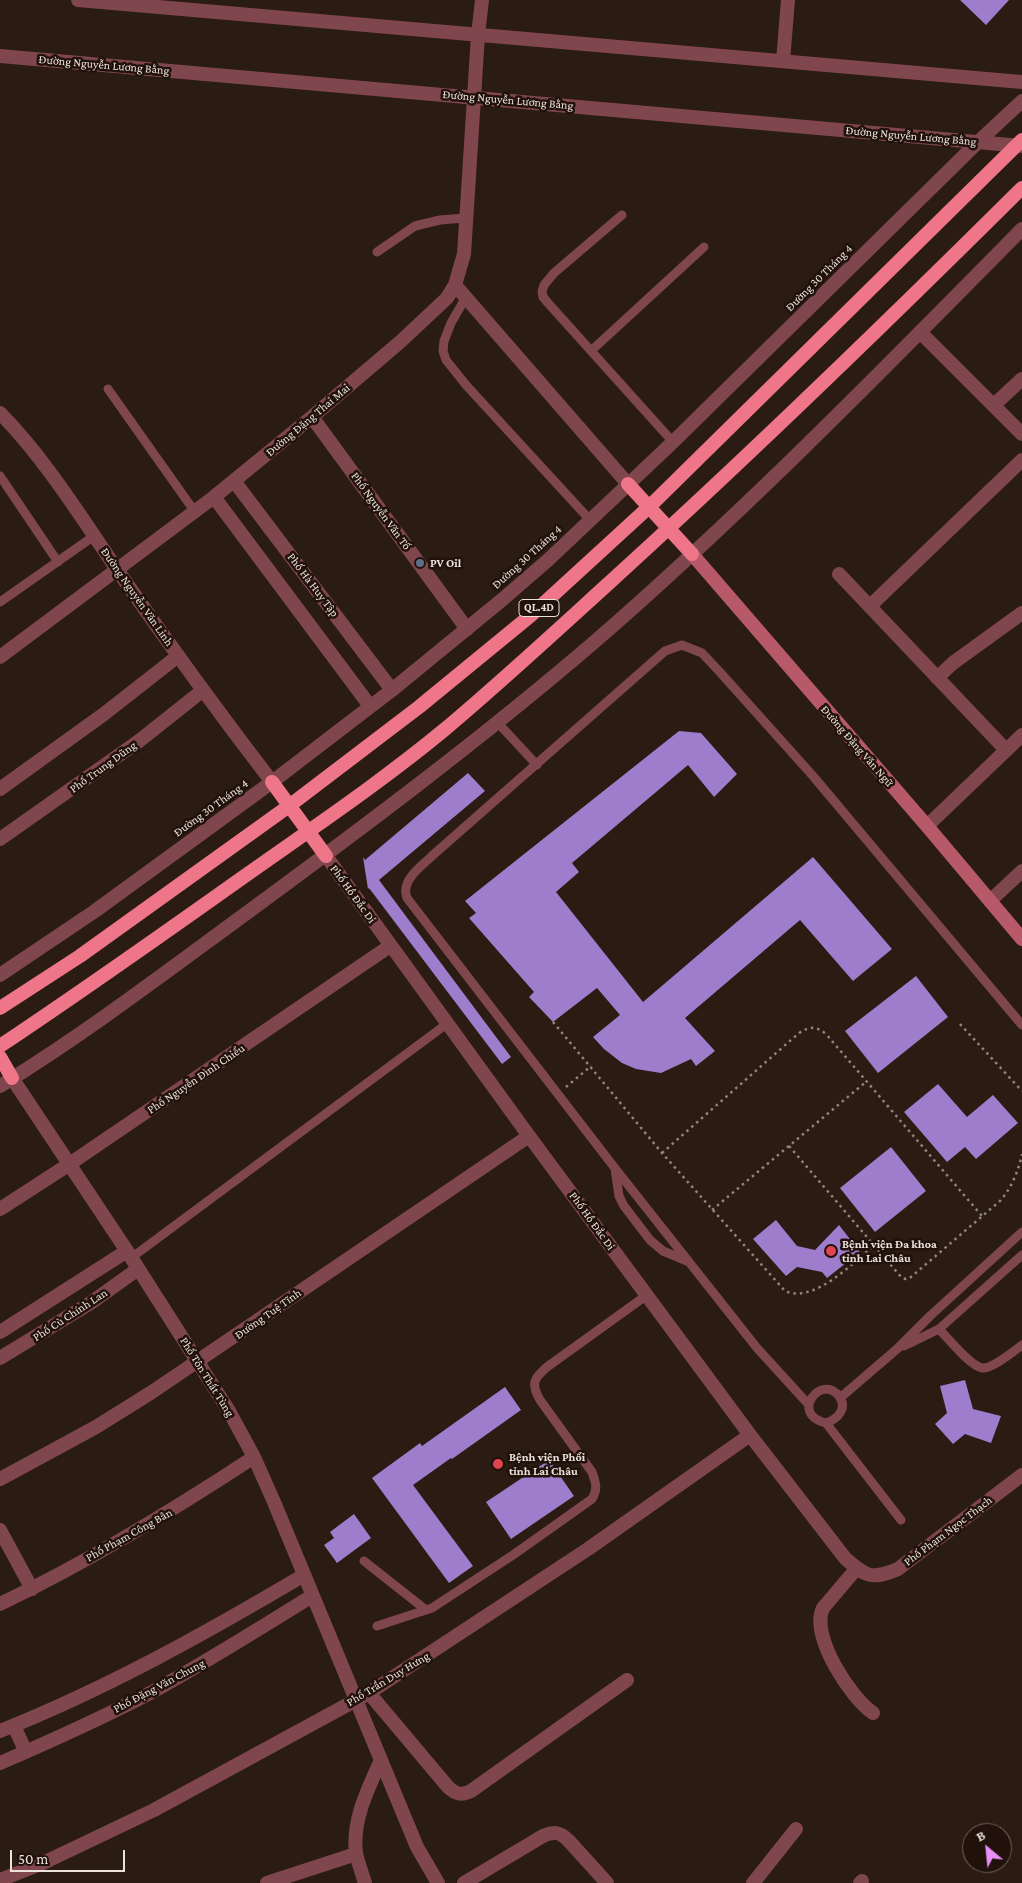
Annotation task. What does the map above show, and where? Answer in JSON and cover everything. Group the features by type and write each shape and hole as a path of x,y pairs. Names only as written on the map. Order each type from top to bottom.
{"highway":[{"name":"QL.4D","path":"0,1008 80,956 289,806 412,713 509,634 649,507 1020,143"},
{"name":"QL.4D","path":"0,1046 69,1000 308,831 381,779 441,732 493,688 669,528 811,395 1022,188"},
{"path":"628,484 692,554"},
{"path":"272,782 326,856"},
{"path":"0,1057 12,1078"}],"main road":[{"name":"Đường Đặng Văn Ngữ","path":"692,554 1022,939"}],"street":[{"path":"78,0 1022,82"},
{"name":"Đường Đặng Thai Mai","path":"0,657 234,481 312,417 427,318 447,298 455,285 464,254 465,218 482,0"},
{"path":"783,61 788,0"},
{"name":"Đường Nguyễn Lương Bằng","path":"0,56 978,142 1020,143"},
{"name":"Đường 30 Tháng 4","path":"0,975 95,911 272,782 392,690 533,573 673,442 978,142 1022,102"},
{"path":"0,1086 163,976 326,856 497,722 591,644 692,554 920,332 1022,229"},
{"path":"455,285 628,484"},
{"path":"920,332 1022,434"},
{"path":"994,405 1022,379"},
{"name":"Đường Nguyễn Văn Linh","path":"0,413 30,447 202,691 272,782"},
{"name":"Phố Nguyễn Văn Tố","path":"312,417 467,629"},
{"path":"870,606 1022,460"},
{"name":"Phố Hà Huy Tập","path":"234,481 392,690"},
{"path":"214,497 370,706"},
{"path":"839,574 1006,750"},
{"path":"937,678 953,663 1022,613"},
{"path":"0,789 178,656"},
{"name":"Phố Trung Dũng","path":"0,839 139,741 202,691"},
{"path":"927,826 1022,735"},
{"name":"Phố Hồ Đắc Di","path":"326,856 529,1136 750,1435 846,1558 856,1568 869,1576"},
{"path":"990,901 1022,870"},
{"name":"Phố Nguyễn Đình Chiểu","path":"0,1209 68,1165 390,946"},
{"name":"Phố Tôn Thất Tùng","path":"12,1078 132,1259 229,1411 254,1458 417,1847 438,1883"},
{"name":"Đường Tuệ Tĩnh","path":"0,1479 96,1427 198,1363 529,1136"},
{"name":"Phố Cù Chính Lan","path":"0,1332 132,1259"},
{"name":"Phố Cù Chính Lan","path":"0,1358 92,1302 132,1259"},
{"name":"Phố Trần Duy Hưng","path":"0,1880 43,1863 154,1810 369,1692 588,1549 750,1435"},
{"name":"Phố Phạm Công Bân","path":"0,1604 32,1589 180,1506 254,1458"},
{"name":"Phố Phạm Ngọc Thạch","path":"869,1576 881,1576 898,1569 1022,1475"},
{"path":"0,1530 32,1589"},
{"path":"856,1568 823,1608 820,1615 820,1629 836,1667 848,1688 859,1703 873,1713"},
{"name":"Phố Đặng Văn Chung","path":"0,1731 71,1702 142,1666 304,1575"},
{"name":"Phố Đặng Văn Chung","path":"0,1763 151,1692 312,1596"},
{"path":"369,1692 448,1787 453,1792 464,1794 471,1791 627,1680"},
{"path":"14,1726 26,1752"},
{"path":"365,1883 356,1854 358,1819 363,1801 381,1760"},
{"path":"753,1883 796,1829"},
{"path":"464,1883 544,1836 556,1832 562,1834 569,1841 607,1883"},
{"path":"267,1883 356,1854"}],"lane":[{"path":"622,215 554,273 544,285 543,297 673,442"},
{"path":"377,252 414,226 465,218"},
{"path":"592,350 704,247"},
{"path":"466,297 451,323 444,340 443,350 446,360 466,385 590,520"},
{"path":"108,389 194,512"},
{"path":"0,476 58,562"},
{"path":"0,602 94,536"},
{"path":"808,1405 811,1397 818,1391 826,1389 834,1392 840,1398 842,1406 840,1414 834,1420 826,1423 817,1421 811,1414 808,1405 757,1348 557,1094 407,898 404,891 406,885 412,876 433,855 665,650 682,645 702,653 819,784 1022,1025"},
{"path":"497,722 537,765"},
{"path":"132,1259 448,1023"},
{"path":"614,1167 619,1196 650,1240 663,1251 690,1262"},
{"path":"840,1398 897,1349 930,1316 1022,1232"},
{"path":"897,1349 939,1329 1022,1255"},
{"path":"377,1626 432,1608 592,1499 596,1492 596,1483 592,1472 540,1400 534,1390 534,1382 538,1375 547,1367 647,1295"},
{"path":"939,1329 972,1362 983,1368 990,1366 1022,1345"},
{"path":"826,1423 901,1520"},
{"path":"364,1562 426,1610"}],"path":[{"path":"553,1022 662,1153 785,1291 793,1294 813,1292 874,1246"},
{"path":"960,1024 1022,1091"},
{"path":"662,1153 799,1033 811,1027 818,1028 826,1034 982,1216"},
{"path":"557,1094 591,1066"},
{"path":"712,1210 867,1081"},
{"path":"789,1146 902,1278 906,1279 911,1277 1000,1201 1009,1190 1016,1176 1022,1154"}],"building":[{"path":"960,0 1009,0 986,25"},
{"path":"679,731 701,733 737,774 714,797 688,765 572,863 579,872 556,892 643,1002 813,857 892,949 853,981 800,920 685,1018 715,1051 696,1066 691,1059 661,1073 636,1069 622,1063 604,1049 593,1037 620,1015 597,988 553,1022 529,997 534,992 469,918 476,913 465,901"},
{"path":"468,773 485,791 379,880 511,1057 502,1064 368,889 363,857 365,860"},
{"path":"916,976 948,1017 878,1073 845,1031"},
{"path":"938,1084 967,1117 993,1095 1018,1123 976,1159 965,1147 947,1162 904,1112"},
{"path":"891,1147 926,1191 875,1232 840,1188"},
{"path":"776,1220 797,1246 815,1250 839,1225 860,1252 827,1278 822,1272 797,1267 786,1276 753,1239"},
{"path":"965,1380 973,1409 1001,1416 991,1443 965,1434 953,1444 935,1424 947,1413 940,1386"},
{"path":"505,1387 521,1410 413,1485 473,1566 449,1583 372,1478 420,1443 422,1446"},
{"path":"549,1460 574,1496 511,1539 486,1502"},
{"path":"354,1514 371,1538 337,1563 324,1545 334,1538 330,1532"}],"place":[{"name":"PV Oil","path":"420,563"},
{"name":"Bệnh viện Đa khoa tỉnh Lai Châu","path":"831,1251"},
{"name":"Bệnh viện Phổi tỉnh Lai Châu","path":"498,1464"}]}
